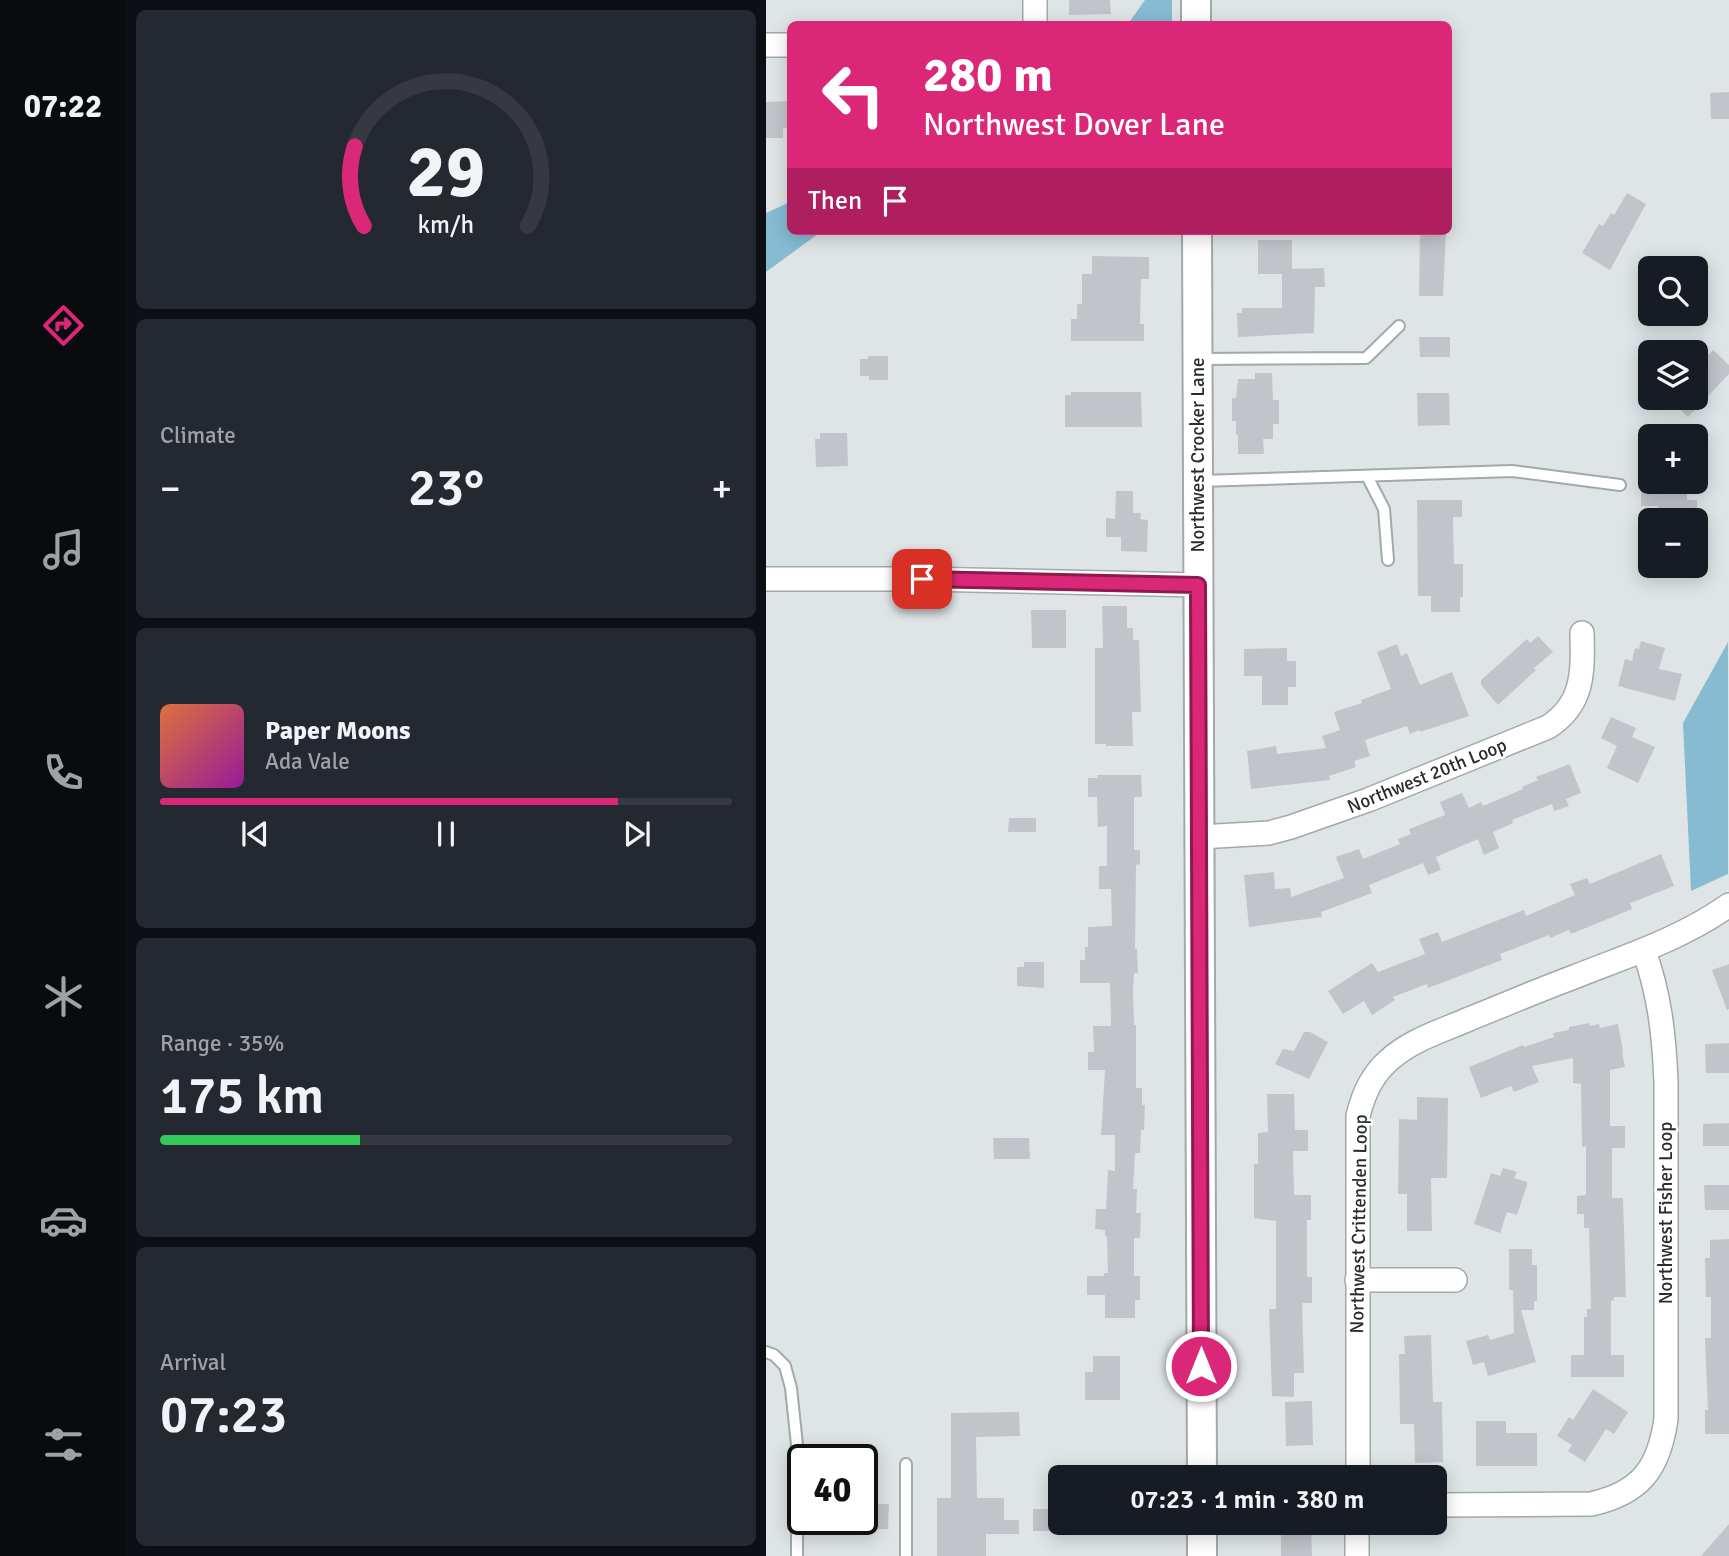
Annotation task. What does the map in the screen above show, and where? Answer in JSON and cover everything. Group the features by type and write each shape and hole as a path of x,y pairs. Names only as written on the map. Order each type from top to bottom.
{"street":[{"path":"1035,0 1035,21"},
{"path":"1196,0 1196,21"},
{"path":"766,45 787,45"},
{"name":"Northwest Crocker Lane","path":"1197,235 1202,1465"},
{"path":"766,579 922,579 1198,585"},
{"name":"Northwest 20th Loop","path":"1200,837 1269,833 1291,827 1368,800 1548,727 1568,711 1574,700 1583,669 1582,633"},
{"name":"Northwest Crittenden Loop","path":"1358,1465 1358,1116 1365,1093 1381,1067 1390,1058 1422,1040 1573,977 1644,951 1684,932 1728,905"},
{"name":"Northwest Fisher Loop","path":"1447,1505 1591,1504 1610,1500 1630,1490 1648,1473 1655,1462 1666,1419 1666,1082 1664,1031 1656,990 1644,951"},
{"path":"1357,1280 1455,1280"},
{"path":"1202,1535 1202,1556"},
{"path":"1357,1556 1358,1535"}],"lane":[{"path":"1197,359 1366,358 1399,326"},
{"path":"1198,481 1512,471 1620,485"},
{"path":"1367,476 1384,509 1388,560"},
{"path":"766,1352 774,1355 785,1366 791,1388 796,1445 797,1556"},
{"path":"906,1464 906,1556"}],"shaded area":[{"path":"1145,0 1172,0 1172,21 1130,21"},
{"path":"787,203 787,235 817,235 766,272 766,213"},
{"path":"1728,642 1728,874 1691,891 1683,723"}],"building":[{"path":"1069,0 1110,0 1111,14 1069,15"},
{"path":"1729,92 1729,119 1711,119 1710,93"},
{"path":"787,101 787,128 783,128 783,138 766,138 766,102"},
{"path":"1627,193 1646,204 1610,270 1582,253 1599,224 1603,226 1611,213 1614,215"},
{"path":"1420,235 1446,235 1443,296 1419,296"},
{"path":"1258,240 1292,240 1292,269 1324,268 1325,287 1315,287 1314,333 1238,337 1237,313 1242,313 1242,308 1282,308 1282,274 1258,274"},
{"path":"1092,256 1149,257 1149,279 1141,279 1140,324 1144,324 1144,341 1071,341 1071,319 1077,319 1077,304 1082,304 1082,274 1092,274"},
{"path":"1419,337 1450,337 1450,357 1420,357"},
{"path":"1713,350 1729,365 1729,374 1708,396 1708,355"},
{"path":"868,356 888,356 888,380 869,380 869,376 860,376 860,359 868,359"},
{"path":"1255,373 1272,373 1273,400 1279,400 1279,424 1273,424 1273,439 1263,439 1264,454 1238,454 1236,421 1232,421 1232,398 1236,398 1238,379 1255,379"},
{"path":"1071,392 1141,392 1142,427 1065,427 1065,395 1071,395"},
{"path":"1417,393 1449,393 1450,425 1418,426"},
{"path":"1681,410 1695,410 1688,417"},
{"path":"820,433 847,433 848,466 816,467 815,439 820,439"},
{"path":"1116,491 1133,491 1133,513 1141,513 1140,519 1148,520 1147,552 1121,551 1121,537 1106,537 1106,518 1115,519"},
{"path":"1641,494 1687,494 1687,500 1697,500 1697,508 1641,506"},
{"path":"1417,500 1462,500 1462,517 1453,517 1454,564 1463,564 1460,612 1431,612 1431,596 1418,596"},
{"path":"1102,606 1127,606 1127,628 1133,628 1133,640 1139,640 1141,712 1132,712 1133,746 1095,744 1095,648 1103,648"},
{"path":"1031,610 1066,610 1066,648 1032,648"},
{"path":"1538,636 1553,652 1498,705 1481,685 1481,680 1527,639 1530,643"},
{"path":"1641,641 1665,648 1659,669 1682,674 1675,701 1618,686 1625,659 1632,661 1635,648 1639,649"},
{"path":"1397,644 1401,656 1407,653 1420,685 1452,672 1469,716 1420,732 1419,730 1410,734 1407,726 1365,740 1370,756 1354,761 1356,767 1329,776 1330,780 1251,789 1247,751 1276,746 1277,754 1326,748 1322,736 1340,730 1334,712 1362,703 1361,700 1391,689 1377,652"},
{"path":"1287,648 1287,661 1296,661 1296,687 1288,687 1288,705 1262,705 1262,676 1244,676 1244,649"},
{"path":"1611,717 1636,728 1632,737 1655,747 1638,783 1607,768 1617,746 1601,738"},
{"path":"1570,765 1581,793 1566,799 1569,806 1554,811 1552,804 1512,820 1513,823 1493,832 1499,848 1484,855 1478,839 1436,857 1441,870 1428,875 1423,863 1369,885 1372,893 1321,912 1322,917 1249,927 1244,875 1274,872 1275,889 1290,888 1291,897 1344,878 1336,857 1359,849 1363,859 1400,844 1398,839 1411,834 1409,829 1445,815 1440,802 1462,793 1469,808 1481,802 1483,806 1523,789 1522,787 1538,780 1536,777"},
{"path":"1097,775 1141,775 1142,797 1134,797 1134,850 1140,850 1140,864 1136,865 1135,949 1138,973 1134,973 1133,990 1136,1088 1142,1088 1142,1105 1145,1105 1140,1153 1135,1153 1133,1189 1137,1189 1136,1213 1141,1213 1140,1238 1134,1238 1134,1276 1140,1276 1140,1300 1135,1300 1135,1318 1105,1318 1105,1295 1087,1295 1087,1276 1104,1276 1104,1273 1108,1273 1107,1237 1105,1230 1095,1229 1096,1209 1106,1209 1108,1170 1115,1171 1115,1135 1101,1135 1105,1070 1088,1070 1088,1052 1094,1052 1093,1026 1111,1026 1110,983 1080,983 1080,960 1085,960 1088,927 1112,926 1111,889 1099,889 1099,866 1107,866 1107,826 1098,827 1097,797 1088,797 1088,778 1098,778"},
{"path":"1009,818 1036,818 1036,832 1008,832"},
{"path":"1661,854 1674,886 1630,903 1632,909 1571,934 1569,930 1550,938 1549,935 1500,954 1502,960 1428,988 1427,984 1393,997 1395,1000 1372,1015 1364,1001 1343,1014 1328,991 1372,963 1378,972 1425,954 1419,939 1438,932 1442,942 1524,910 1526,916 1575,895 1570,884 1587,878 1590,884"},
{"path":"1024,962 1044,962 1044,988 1017,986 1017,967 1024,967"},
{"path":"1729,964 1729,1009 1727,1010 1712,970"},
{"path":"1589,1023 1590,1026 1599,1024 1600,1028 1618,1024 1625,1067 1610,1070 1610,1126 1625,1126 1625,1148 1612,1148 1612,1198 1623,1198 1626,1297 1614,1297 1611,1301 1611,1355 1624,1355 1624,1377 1571,1377 1571,1355 1584,1355 1584,1317 1587,1317 1587,1309 1591,1309 1589,1228 1584,1228 1584,1214 1577,1214 1577,1196 1586,1195 1586,1146 1582,1147 1581,1084 1573,1083 1573,1058 1532,1066 1539,1082 1514,1092 1511,1086 1481,1098 1469,1067 1523,1045 1524,1047 1554,1037 1553,1033 1569,1030 1569,1027"},
{"path":"1304,1032 1310,1032 1328,1042 1309,1079 1275,1064 1283,1049 1294,1051"},
{"path":"1729,1043 1729,1073 1706,1073 1705,1044"},
{"path":"1267,1094 1294,1094 1295,1130 1308,1130 1308,1151 1293,1151 1294,1195 1311,1195 1311,1220 1307,1220 1307,1277 1312,1277 1312,1303 1302,1303 1304,1373 1294,1373 1294,1397 1272,1396 1269,1309 1276,1309 1276,1221 1254,1218 1254,1164 1258,1164 1258,1133 1268,1132"},
{"path":"1417,1097 1448,1098 1447,1178 1431,1178 1432,1231 1407,1231 1407,1194 1398,1194 1399,1119 1417,1120"},
{"path":"1729,1123 1729,1146 1703,1146 1703,1124"},
{"path":"993,1138 1029,1138 1030,1159 994,1159"},
{"path":"1503,1168 1517,1172 1514,1178 1527,1182 1527,1185 1517,1215 1507,1212 1500,1233 1474,1224 1491,1173 1500,1176"},
{"path":"1704,1185 1729,1185 1729,1210 1705,1210"},
{"path":"1729,1239 1729,1434 1705,1434 1705,1410 1708,1410 1705,1338 1711,1338 1711,1297 1706,1297 1705,1258 1710,1258 1710,1240"},
{"path":"1509,1249 1532,1249 1532,1265 1537,1265 1537,1301 1534,1301 1534,1310 1521,1310 1536,1362 1488,1376 1484,1362 1473,1365 1466,1341 1488,1335 1490,1340 1514,1333 1513,1290 1509,1290"},
{"path":"1431,1335 1433,1402 1442,1402 1443,1462 1415,1463 1414,1424 1400,1424 1399,1354 1405,1354 1404,1336"},
{"path":"1093,1356 1120,1356 1120,1400 1085,1400 1085,1372 1093,1372"},
{"path":"1593,1389 1628,1412 1614,1434 1606,1429 1585,1462 1568,1451 1572,1445 1557,1436 1569,1417 1573,1420"},
{"path":"1312,1401 1313,1445 1286,1446 1285,1402"},
{"path":"1019,1412 1020,1436 976,1437 977,1498 1004,1498 1004,1520 1019,1520 1019,1534 986,1534 986,1556 937,1556 937,1498 951,1498 951,1413"},
{"path":"1476,1421 1506,1421 1506,1433 1537,1433 1537,1466 1476,1466"},
{"path":"878,1504 889,1504 888,1529 878,1529"},
{"path":"1033,1509 1048,1509 1048,1531 1033,1531"},
{"path":"1729,1524 1729,1556 1701,1556"},
{"path":"1281,1535 1311,1535 1312,1556 1281,1556"}],"route":[{"path":"922,579 1198,585 1201,1366"}]}
